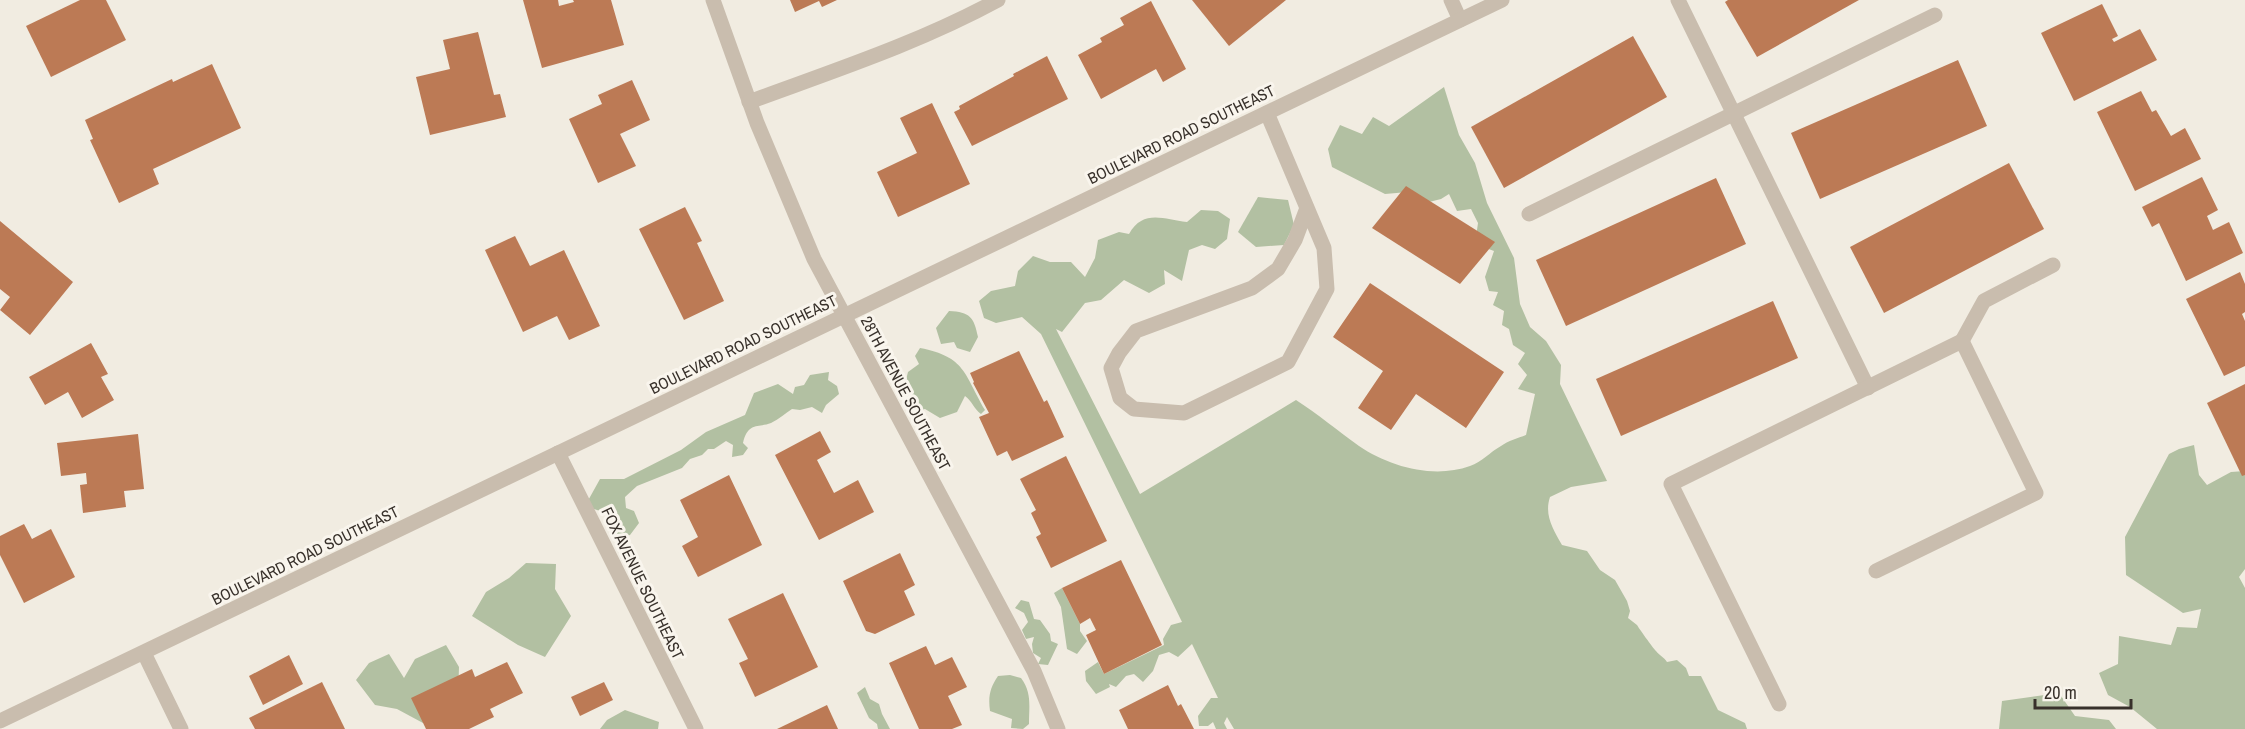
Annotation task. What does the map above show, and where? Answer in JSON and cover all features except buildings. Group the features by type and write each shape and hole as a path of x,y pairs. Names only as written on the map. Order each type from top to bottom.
{"street":[{"name":"28TH AVENUE SOUTHEAST","path":"713,0 749,102 814,260 1034,671 1058,729"},
{"path":"749,102 868,58 965,18 998,0"},
{"path":"1451,0 1460,20"},
{"name":"BOULEVARD ROAD SOUTHEAST","path":"0,721 1502,0"},
{"path":"1678,0 1868,388"},
{"path":"1529,214 1935,15"},
{"path":"1267,112 1324,248 1328,289 1288,362 1184,413 1134,409 1120,398 1111,368 1136,331 1252,288 1278,269 1295,240 1307,208"},
{"path":"1779,704 1671,484 1962,341 1984,301 2053,265"},
{"path":"1876,571 2036,493 1962,341"},
{"name":"FOX AVENUE SOUTHEAST","path":"558,453 696,729"},
{"path":"144,653 182,729"}],"green space":[{"path":"1444,87 1459,135 1475,163 1487,203 1514,258 1520,304 1530,327 1546,341 1561,365 1560,384 1607,481 1571,487 1550,497 1548,510 1553,528 1562,545 1587,551 1600,570 1615,580 1627,601 1630,611 1628,618 1637,625 1657,652 1667,662 1677,660 1686,668 1689,676 1701,676 1718,710 1745,723 1747,729 1234,729 1227,717 1224,723 1227,729 1216,729 1213,722 1208,726 1199,726 1198,716 1211,698 1218,698 1192,644 1178,657 1169,652 1159,655 1153,671 1143,682 1134,674 1126,676 1116,687 1109,684 1110,687 1096,694 1086,681 1085,671 1098,662 1104,674 1164,645 1163,639 1171,625 1182,622 1041,334 1022,317 996,323 984,318 979,301 991,291 1015,286 1018,271 1033,256 1050,262 1071,262 1085,277 1095,258 1098,240 1119,232 1129,234 1135,226 1147,218 1187,222 1201,210 1218,211 1230,219 1227,239 1215,249 1202,245 1189,250 1182,281 1164,270 1165,284 1149,293 1124,280 1101,300 1085,303 1062,332 1056,329 1140,494 1296,400 1359,446 1384,460 1427,471 1456,470 1474,464 1504,444 1526,435 1535,394 1518,389 1527,375 1518,364 1525,353 1513,345 1509,329 1502,325 1504,311 1493,305 1498,292 1489,291 1485,277 1494,251 1475,244 1478,223 1471,209 1457,211 1449,194 1441,199 1417,205 1408,192 1385,194 1332,167 1328,149 1340,125 1362,134 1373,117 1389,126"},
{"path":"1258,197 1288,200 1294,225 1284,245 1256,247 1238,232"},
{"path":"949,311 966,314 973,320 978,337 970,352 957,348 954,342 941,344 936,328"},
{"path":"920,348 947,356 962,369 985,410 981,414 965,396 957,412 940,418 925,409 916,411 907,405 913,396 905,384 908,372 919,364 915,356"},
{"path":"829,372 828,380 837,386 839,394 826,405 822,413 812,407 792,409 771,423 751,428 745,436 743,443 748,448 743,455 732,457 733,445 726,441 690,459 682,468 637,486 625,497 626,508 634,511 639,523 630,535 617,538 609,527 612,515 585,506 600,479 624,479 681,450 706,432 745,415 754,393 778,384 793,394 795,387 804,385 810,375"},
{"path":"2194,445 2199,475 2207,485 2231,472 2245,471 2245,569 2239,577 2245,588 2245,729 2157,729 2130,707 2108,695 2099,673 2118,664 2119,636 2171,645 2177,627 2197,628 2201,609 2183,613 2126,575 2125,537 2169,454"},
{"path":"526,563 556,564 555,589 571,616 545,657 518,645 472,616 486,592 509,578"},
{"path":"1062,588 1080,624 1080,631 1087,641 1077,654 1067,649 1061,607 1054,593"},
{"path":"1021,600 1029,602 1034,619 1040,620 1050,634 1051,641 1058,644 1048,665 1038,664 1041,658 1033,653 1034,637 1026,639 1022,630 1028,622 1024,613 1015,608"},
{"path":"446,645 459,667 458,697 437,708 423,723 397,709 375,705 356,680 369,663 389,654 404,678 415,659"},
{"path":"1010,675 1021,678 1028,694 1029,724 1023,729 1011,728 1012,719 990,711 990,692 995,680 998,676"},
{"path":"865,687 870,699 879,704 890,729 878,729 877,724 869,718 857,693"},
{"path":"2059,693 2075,716 2109,720 2116,729 1999,729 2002,701"},
{"path":"625,710 659,722 658,729 600,729 607,720"}]}
